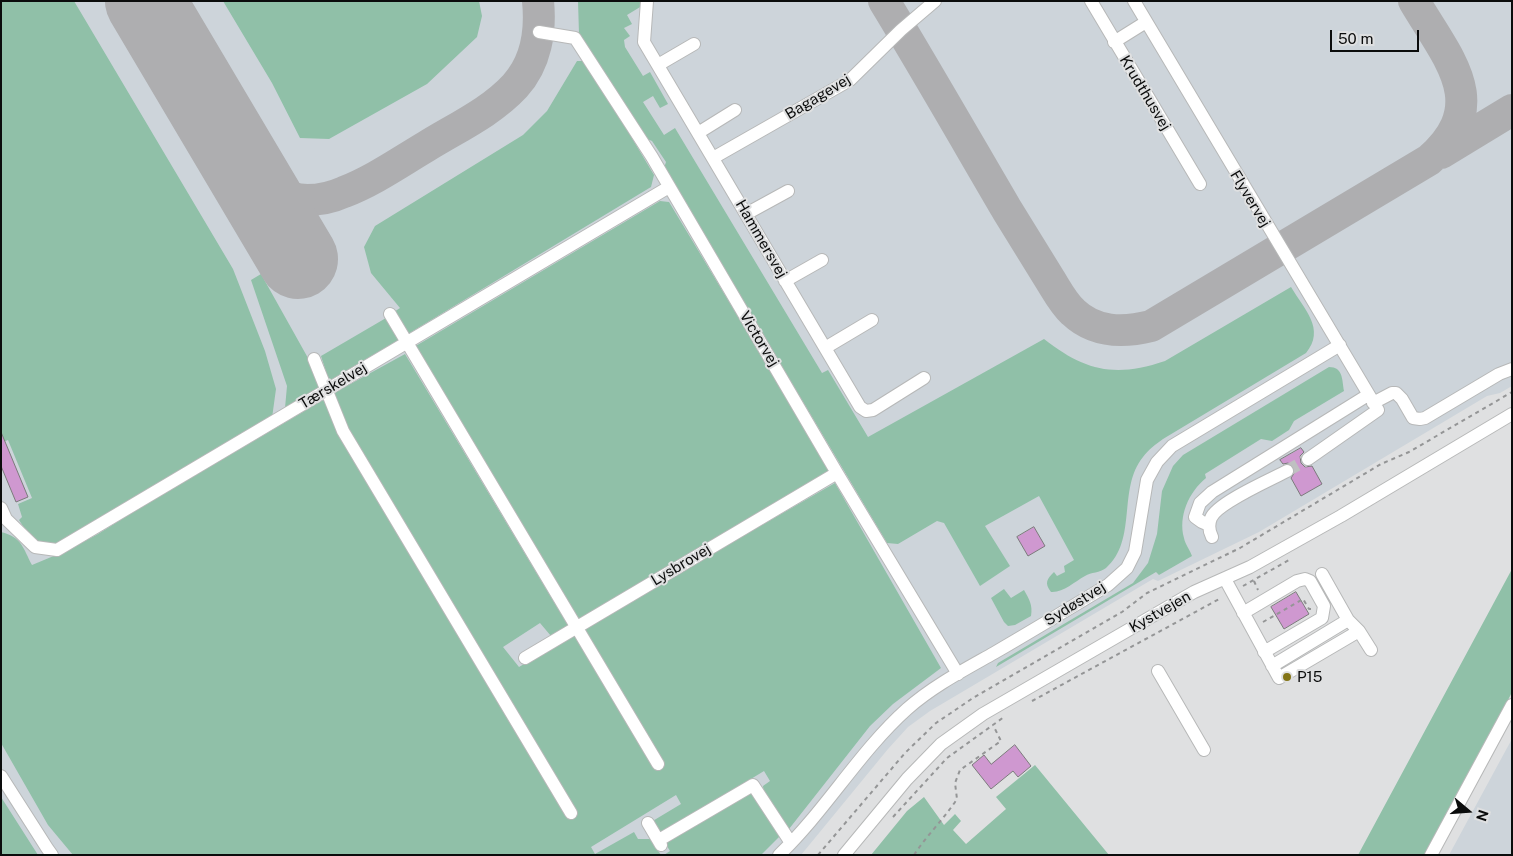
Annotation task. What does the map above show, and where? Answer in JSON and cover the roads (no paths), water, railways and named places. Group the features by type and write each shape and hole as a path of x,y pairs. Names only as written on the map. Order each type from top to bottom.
{"street":[{"name":"Hammersvej","path":"647,1 644,42 860,407 866,411 873,410 924,378"},
{"name":"Bagagevej","path":"713,158 850,80 901,30 935,1"},
{"name":"Krudthusvej","path":"1091,1 1200,184"},
{"name":"Flyvervej","path":"1134,1 1371,399"},
{"path":"1114,42 1146,22"},
{"name":"Victorvej","path":"539,32 575,38 652,157 837,473 958,674"},
{"path":"658,65 694,44"},
{"path":"698,133 735,110"},
{"name":"Tærskelvej","path":"3,517 35,547 57,550 669,187"},
{"path":"746,214 788,191"},
{"path":"785,281 822,260"},
{"path":"390,314 658,764"},
{"path":"825,348 872,320"},
{"name":"Sydøstvej","path":"779,855 890,725 909,707 958,674 1108,585 1127,568 1135,552 1147,480 1157,462 1172,446 1340,345"},
{"path":"314,359 343,431 571,812"},
{"path":"1287,471 1222,505 1211,518 1211,531 1195,517 1200,503 1212,492 1371,399 1396,393 1402,398 1413,418 1420,420 1499,374 1512,369"},
{"path":"1308,459 1378,410 1371,399"},
{"name":"Kystvejen","path":"844,855 907,779 941,744 986,712 1194,592 1250,568 1512,414"},
{"name":"Lysbrovej","path":"525,658 837,473"},
{"path":"1322,574 1348,620 1359,631 1371,650"},
{"path":"1225,579 1279,678 1359,631"},
{"path":"1243,613 1297,581 1305,579 1310,582 1324,606 1322,618 1264,652"},
{"path":"1272,666 1348,620"},
{"path":"1158,672 1204,750"},
{"path":"1431,855 1512,705"},
{"path":"1,776 52,855"},
{"path":"648,823 660,842 753,785 791,843"}],"tunnel":[{"path":"1287,471 1308,459"}],"place":[{"name":"P15","path":"1287,677"}]}
